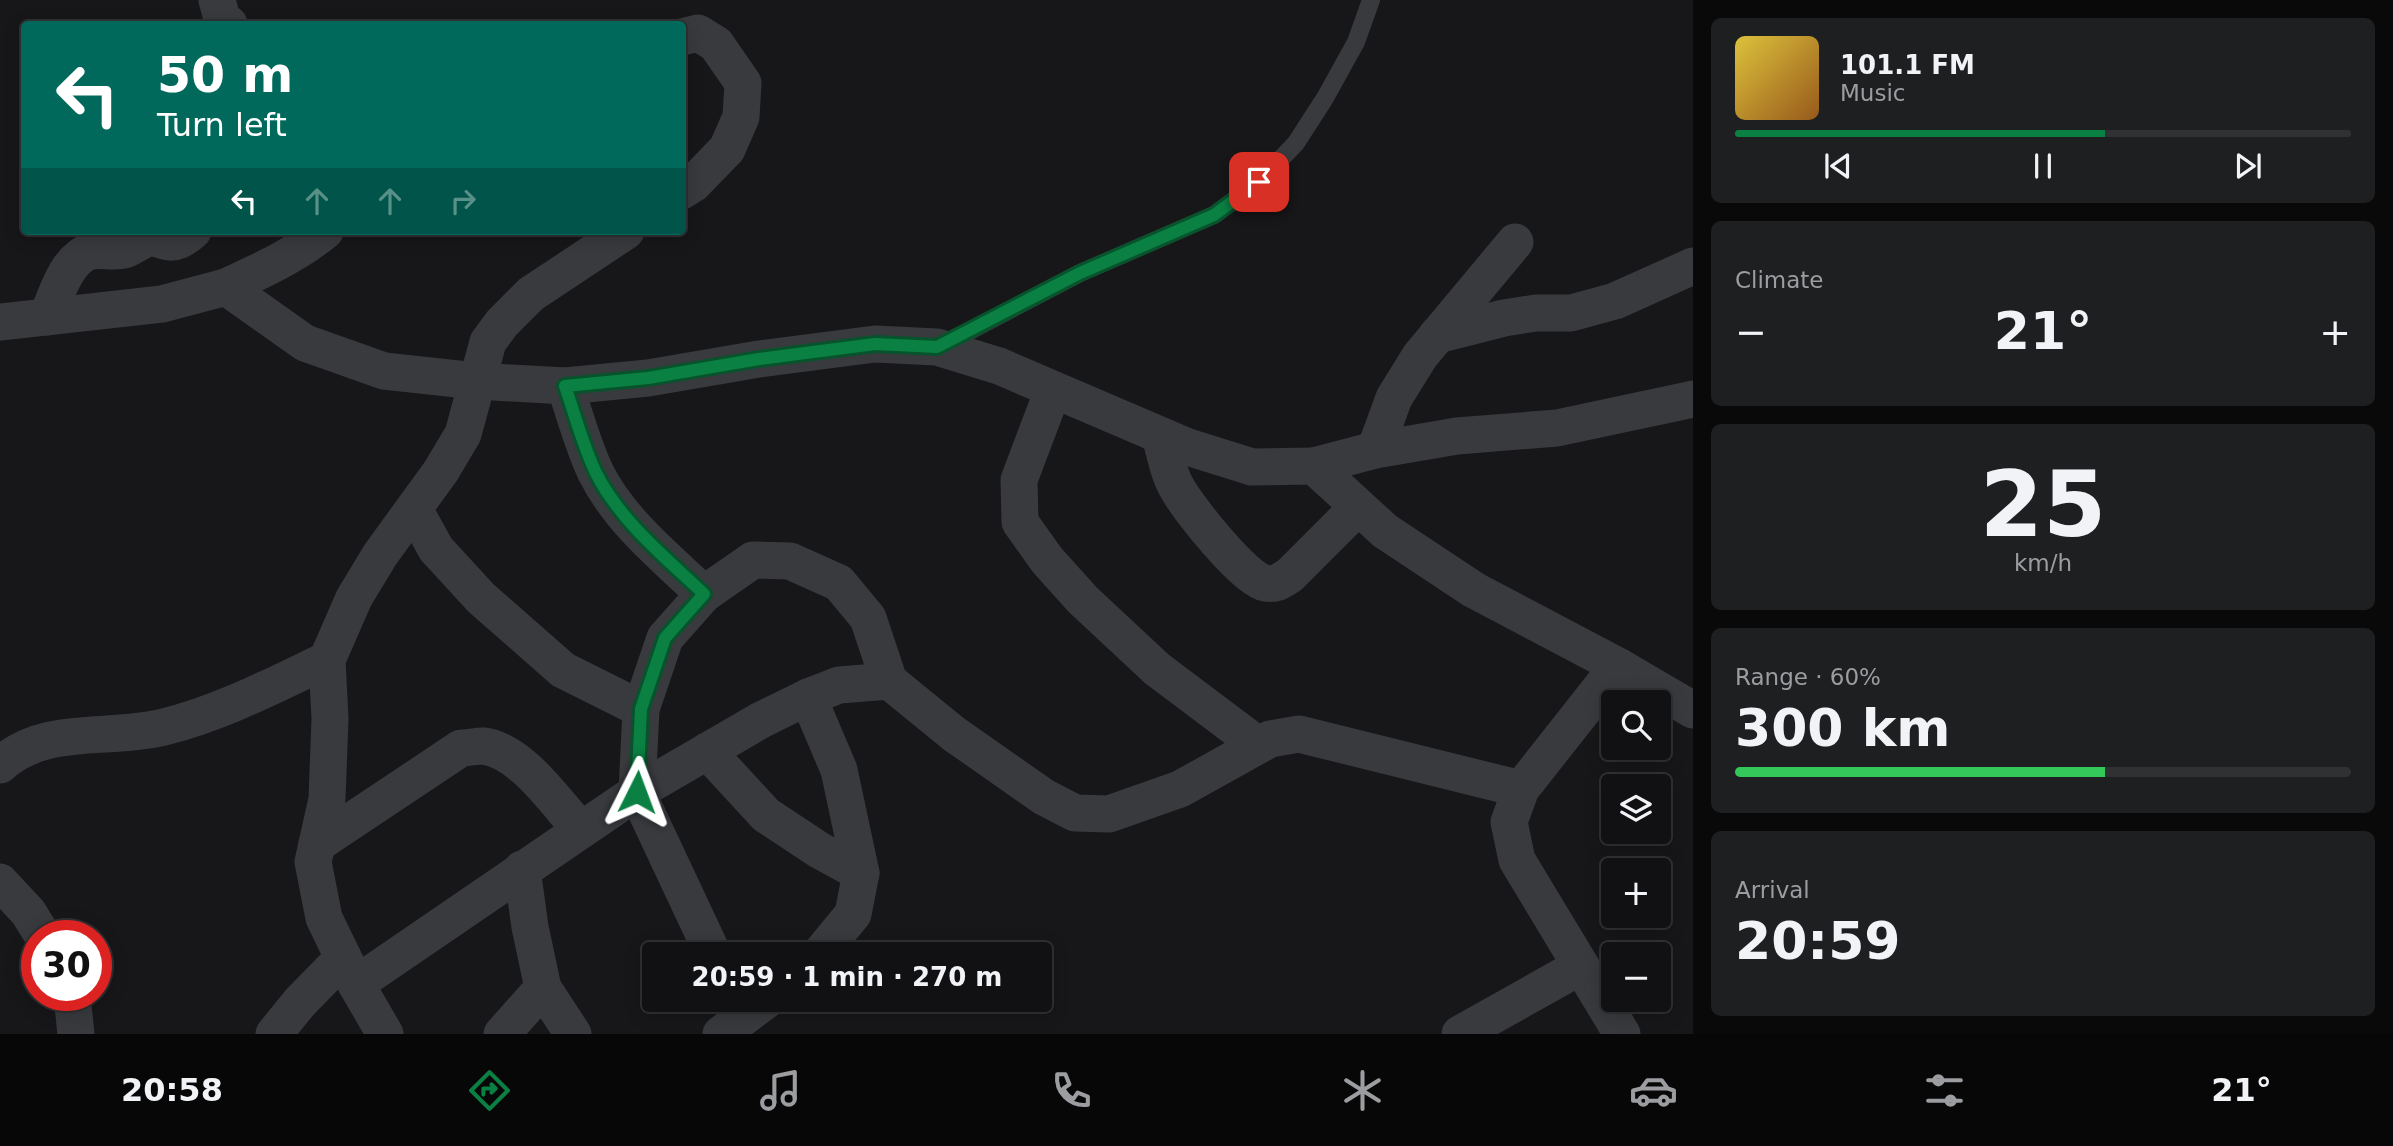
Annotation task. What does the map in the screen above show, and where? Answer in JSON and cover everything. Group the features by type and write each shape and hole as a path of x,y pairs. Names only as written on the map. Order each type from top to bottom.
{"street":[{"path":"217,0 225,21"},
{"path":"686,36 698,33 716,44 743,83 741,117 727,149 686,188"},
{"path":"47,317 67,272 78,258 90,252 117,252 131,248 145,239 155,237 166,242 176,242 187,235"},
{"path":"0,321 162,304 226,287 311,235"},
{"path":"385,1034 324,918 313,862 327,799 330,719 327,660 354,598 380,555 464,434 488,342 502,323 531,294 620,235"},
{"path":"1375,450 1394,398 1437,335 1515,242"},
{"path":"1437,335 1504,318 1536,313 1571,313 1615,302 1693,266"},
{"path":"226,287 305,343 384,371 476,381 565,386 648,378 759,359 875,344 937,347 999,366 1160,436 1252,467 1314,466 1375,450 1457,436 1557,428 1693,400"},
{"path":"565,386 596,474 619,508 704,594"},
{"path":"1053,390 1019,480 1020,522 1047,561 1083,600 1157,669 1258,745"},
{"path":"1160,436 1175,486 1194,515 1249,575 1262,583 1278,584 1290,575 1358,507"},
{"path":"1314,466 1385,531 1474,590 1618,666 1693,710"},
{"path":"414,509 436,549 481,598 563,670 641,709"},
{"path":"707,942 637,792 641,709 665,638 704,594 753,560 790,561 839,583 868,618 889,681 954,734 1044,797 1075,813 1109,814 1180,789 1270,739 1299,734 1521,789"},
{"path":"0,765 29,745 61,738 162,728 218,712 327,660"},
{"path":"1618,666 1521,789 1509,822 1517,860 1622,1034"},
{"path":"274,1034 300,1002 522,869 637,792 761,720 839,685 889,681"},
{"path":"808,697 839,770 861,873 853,914 830,942"},
{"path":"317,844 461,748 484,746 503,753 530,772 581,830"},
{"path":"707,751 766,815 819,850 861,873"},
{"path":"522,869 530,927 543,988 572,1034"},
{"path":"0,882 33,920"},
{"path":"1460,1034 1581,966"},
{"path":"502,1034 543,988"},
{"path":"74,1011 76,1034"}],"lane":[{"path":"937,347 1080,273 1214,215 1259,182 1296,143 1325,98 1356,42 1371,0"}],"route":[{"path":"637,792 641,709 665,638 704,594 619,508 596,474 565,386 648,378 759,359 875,344 937,347 1080,273 1214,215 1259,182"}]}
